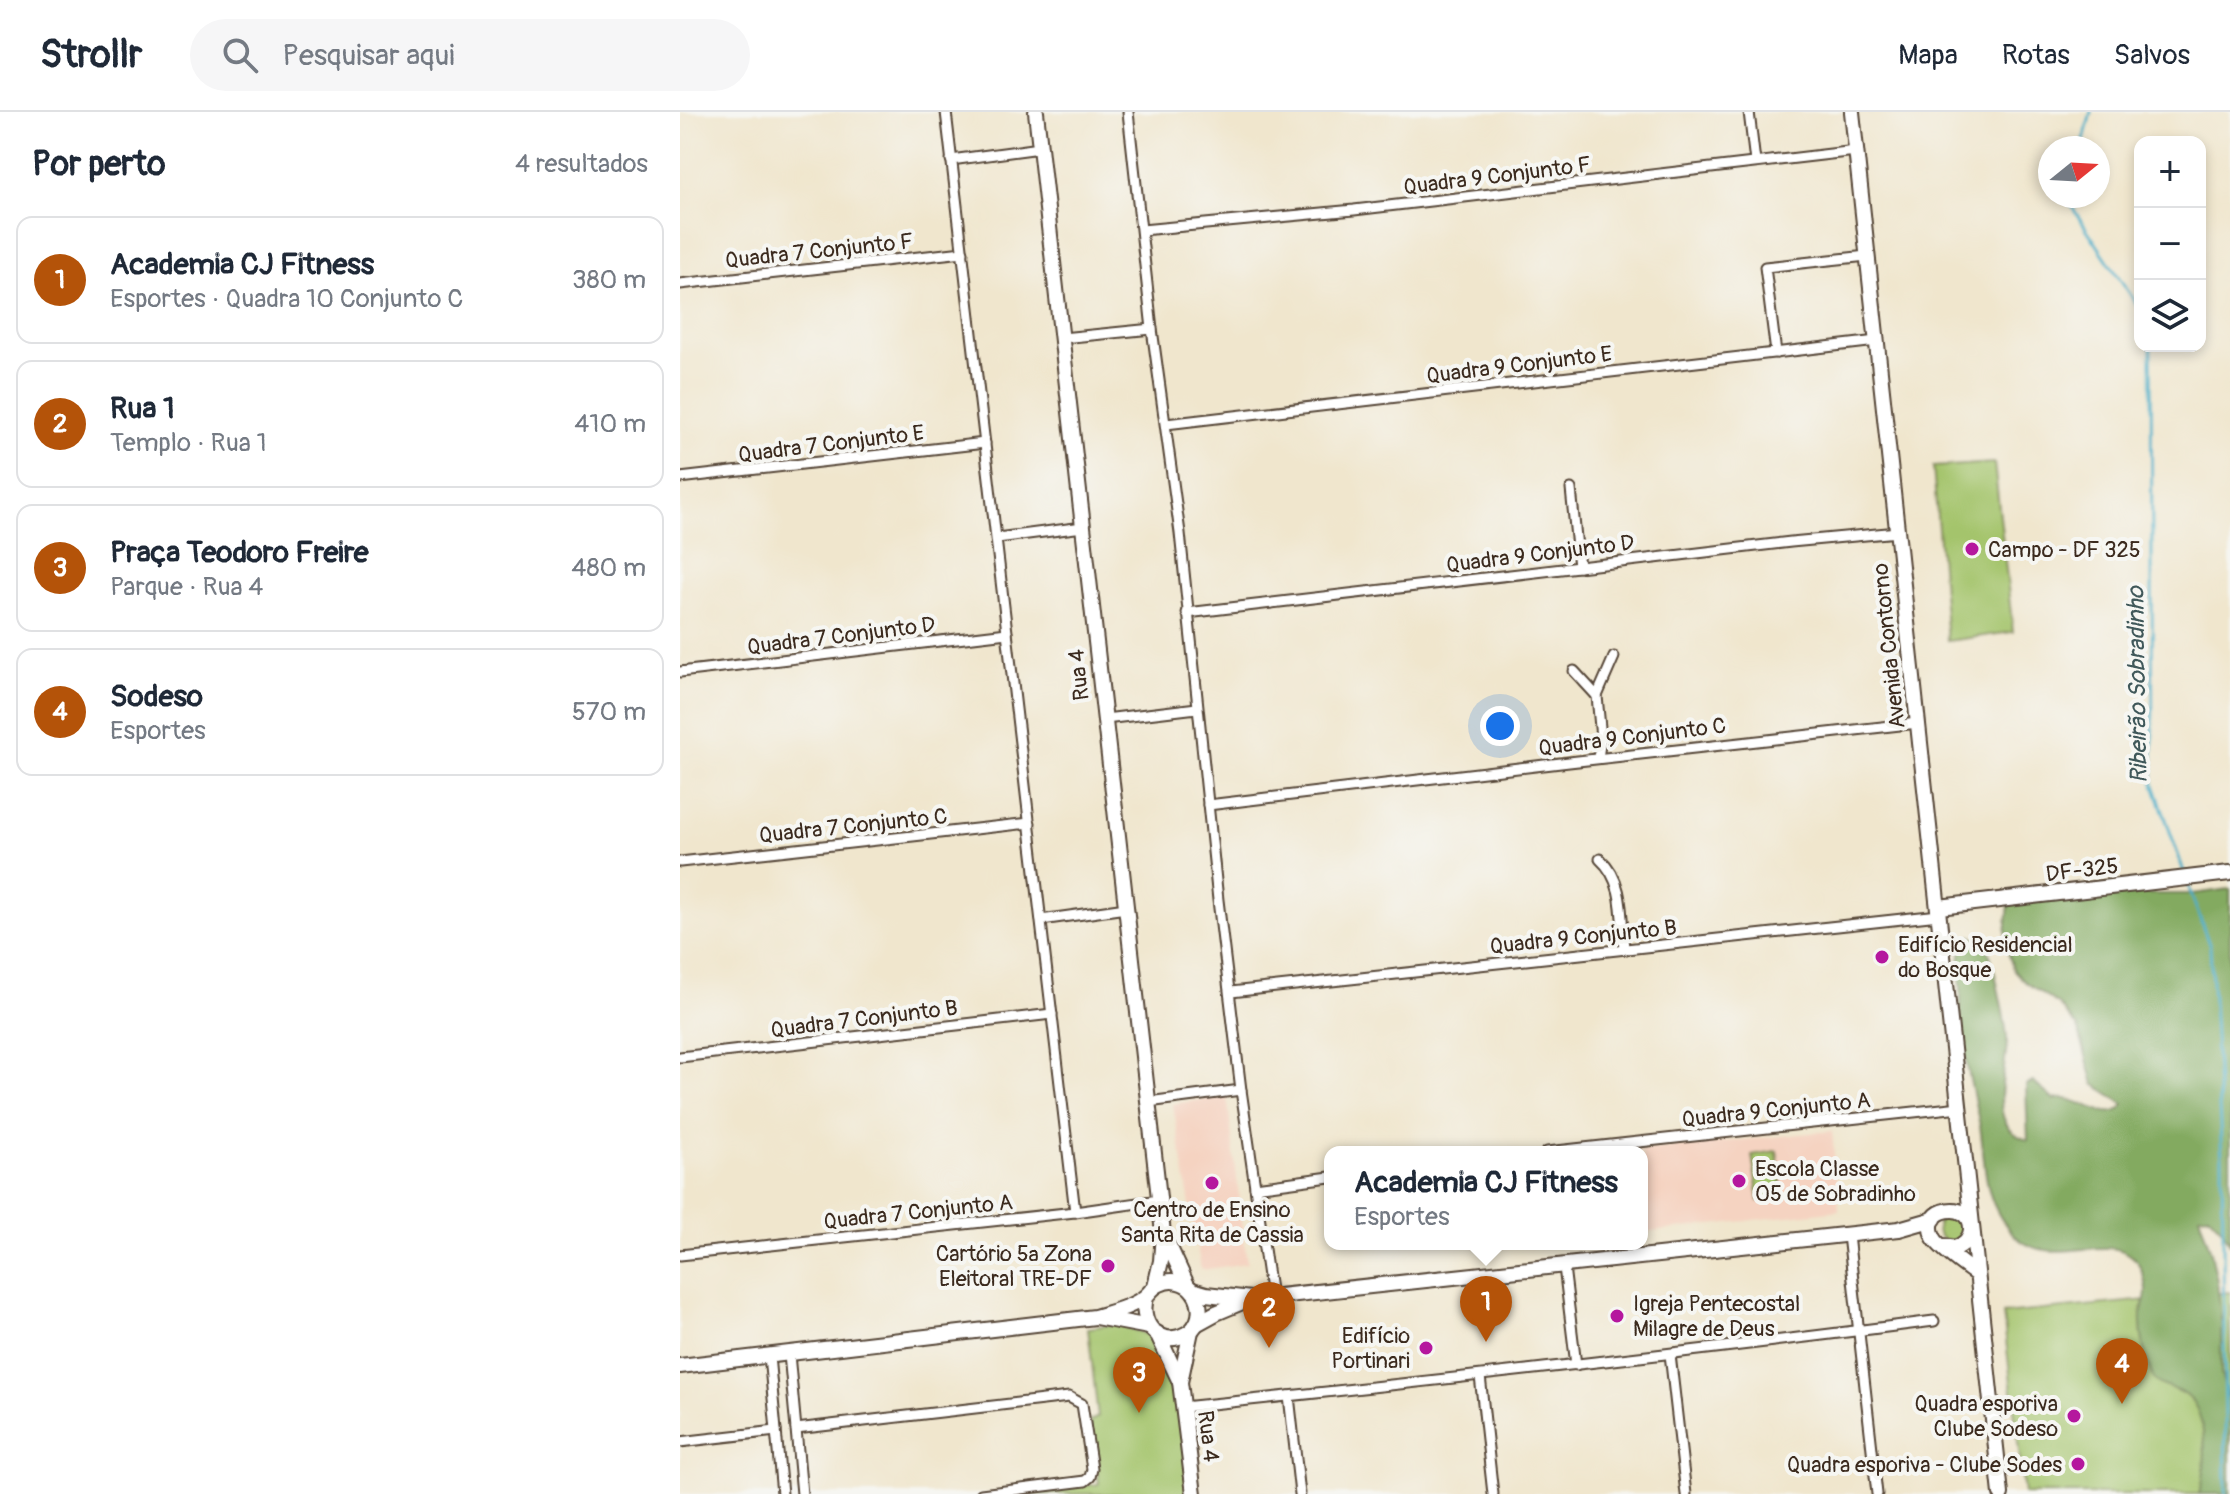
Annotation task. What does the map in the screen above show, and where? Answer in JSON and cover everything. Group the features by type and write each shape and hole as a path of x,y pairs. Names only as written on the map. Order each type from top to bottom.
{"street":[{"path":"946,112 1075,1212"},
{"name":"Rua 4","path":"1036,112 1163,1233"},
{"path":"1128,112 1152,329 1180,533 1241,1090 1271,1297"},
{"path":"1749,112 1755,162"},
{"name":"Avenida Contorno","path":"1852,112 2001,1494"},
{"path":"951,160 1040,148"},
{"name":"Quadra 9 Conjunto F","path":"1142,230 1354,210 1856,151"},
{"name":"Quadra 7 Conjunto F","path":"680,284 963,252"},
{"path":"1776,353 1765,267 1867,256"},
{"path":"1062,338 1152,329"},
{"name":"Quadra 9 Conjunto E","path":"1166,424 1877,341"},
{"name":"Quadra 7 Conjunto E","path":"680,478 985,443"},
{"path":"1571,489 1579,567"},
{"path":"997,538 1083,527"},
{"name":"Quadra 9 Conjunto D","path":"1187,613 1898,532"},
{"name":"Quadra 7 Conjunto D","path":"680,672 1007,633"},
{"path":"1598,758 1601,738 1597,696 1614,657"},
{"path":"1574,671 1597,696"},
{"path":"1105,719 1197,708"},
{"name":"Quadra 9 Conjunto C","path":"1208,805 1918,723"},
{"name":"Quadra 7 Conjunto C","path":"680,862 1030,823"},
{"path":"1600,859 1619,888 1624,949"},
{"name":"DF-325","path":"1939,911 2230,873"},
{"path":"1041,920 1126,908"},
{"name":"Quadra 9 Conjunto B","path":"1231,992 1939,911"},
{"name":"Quadra 7 Conjunto B","path":"680,1057 1052,1014"},
{"path":"1148,1102 1241,1090"},
{"name":"Quadra 9 Conjunto A","path":"1602,1146 1960,1107"},
{"path":"1966,1175 1958,1193 1931,1230 1939,1244 1976,1274"},
{"path":"1255,1187 1324,1178"},
{"name":"Quadra 7 Conjunto A","path":"680,1255 1159,1200"},
{"path":"680,1366 1095,1317 1171,1281 1206,1294 1251,1299 1899,1229 1940,1214 1960,1211 1971,1227 1967,1240 1956,1248 1899,1229"},
{"path":"1163,1233 1200,1306 1180,1382"},
{"path":"1163,1233 1161,1261 1143,1311 1180,1382"},
{"path":"1848,1235 1877,1494"},
{"path":"1564,1267 1576,1365"},
{"path":"1095,1317 1174,1338 1251,1299"},
{"path":"1183,1407 1480,1376 1934,1321"},
{"path":"769,1356 782,1492 802,1491 789,1354"},
{"path":"1670,1354 1686,1494"},
{"path":"1480,1376 1493,1494"},
{"name":"Rua 4","path":"1180,1382 1194,1494"},
{"path":"773,1396 792,1394"},
{"path":"1289,1396 1300,1494"},
{"path":"796,1429 1069,1397 1082,1404 1092,1469 1090,1477 1085,1481 981,1494"},
{"path":"680,1442 776,1431"}],"shaded area":[{"name":"Centro de Ensino Santa Rita de Cassia","path":"1227,1096 1247,1263 1201,1270 1173,1104"},
{"name":"Escola Classe 05 de Sobradinho","path":"1832,1131 1839,1210 1648,1232 1648,1149"}],"green space":[{"name":"Campo - DF 325","path":"1994,463 2013,632 1947,641 1933,467"},
{"path":"2230,889 2230,1244 2223,1230 2208,1214 2199,1215 2217,1281 2221,1374 2230,1403 2230,1494 2199,1494 2205,1457 2199,1415 2187,1396 2158,1383 2152,1375 2141,1330 2146,1287 2137,1261 2124,1251 2111,1248 2051,1251 2036,1248 2015,1236 1996,1209 1987,1180 1980,1126 1964,1050 1960,964 1964,940 1972,936 1990,954 2007,1040 2002,1112 2014,1134 2028,1140 2026,1085 2033,1082 2054,1100 2073,1101 2111,1112 2124,1104 2094,1084 2078,1028 2059,1005 2024,981 2013,969 2006,933 2009,904 2024,900 2193,894"},
{"path":"1777,1151 1783,1198 1759,1201 1752,1155"},
{"path":"1951,1214 1961,1218 1965,1228 1961,1238 1951,1242 1941,1238 1937,1228 1941,1218"},
{"path":"2230,1292 2230,1494 2024,1494 2003,1314"},
{"path":"1116,1324 1153,1336 1177,1378 1189,1494 1016,1494 1099,1484 1090,1421 1098,1417 1088,1328"}],"waterway":[{"name":"Ribeirão Sobradinho","path":"2085,136 2091,112"},
{"name":"Ribeirão Sobradinho","path":"2073,208 2134,300"},
{"name":"Ribeirão Sobradinho","path":"2151,352 2153,782 2185,875"},
{"name":"Ribeirão Sobradinho","path":"2187,882 2210,947 2222,1159 2226,1494"}],"place":[{"name":"Campo - DF 325","path":"1972,549"},
{"name":"Edifício Residencial do Bosque","path":"1882,957"},
{"name":"Escola Classe 05 de Sobradinho","path":"1739,1181"},
{"name":"Centro de Ensino Santa Rita de Cassia","path":"1212,1183"},
{"name":"Cartório 5ª Zona Eleitoral TRE-DF","path":"1108,1266"},
{"name":"Igreja Pentecostal Milagre de Deus","path":"1617,1316"},
{"name":"Academia CJ Fitness","path":"1486,1342"},
{"name":"Rua 1","path":"1269,1348"},
{"name":"Edifício Portinari","path":"1426,1348"},
{"name":"Sodeso","path":"2122,1404"},
{"name":"Praça Teodoro Freire","path":"1139,1413"},
{"name":"Quadra esporiva Clube Sodeso","path":"2074,1416"},
{"name":"Quadra esporiva - Clube Sodes","path":"2078,1464"}]}
